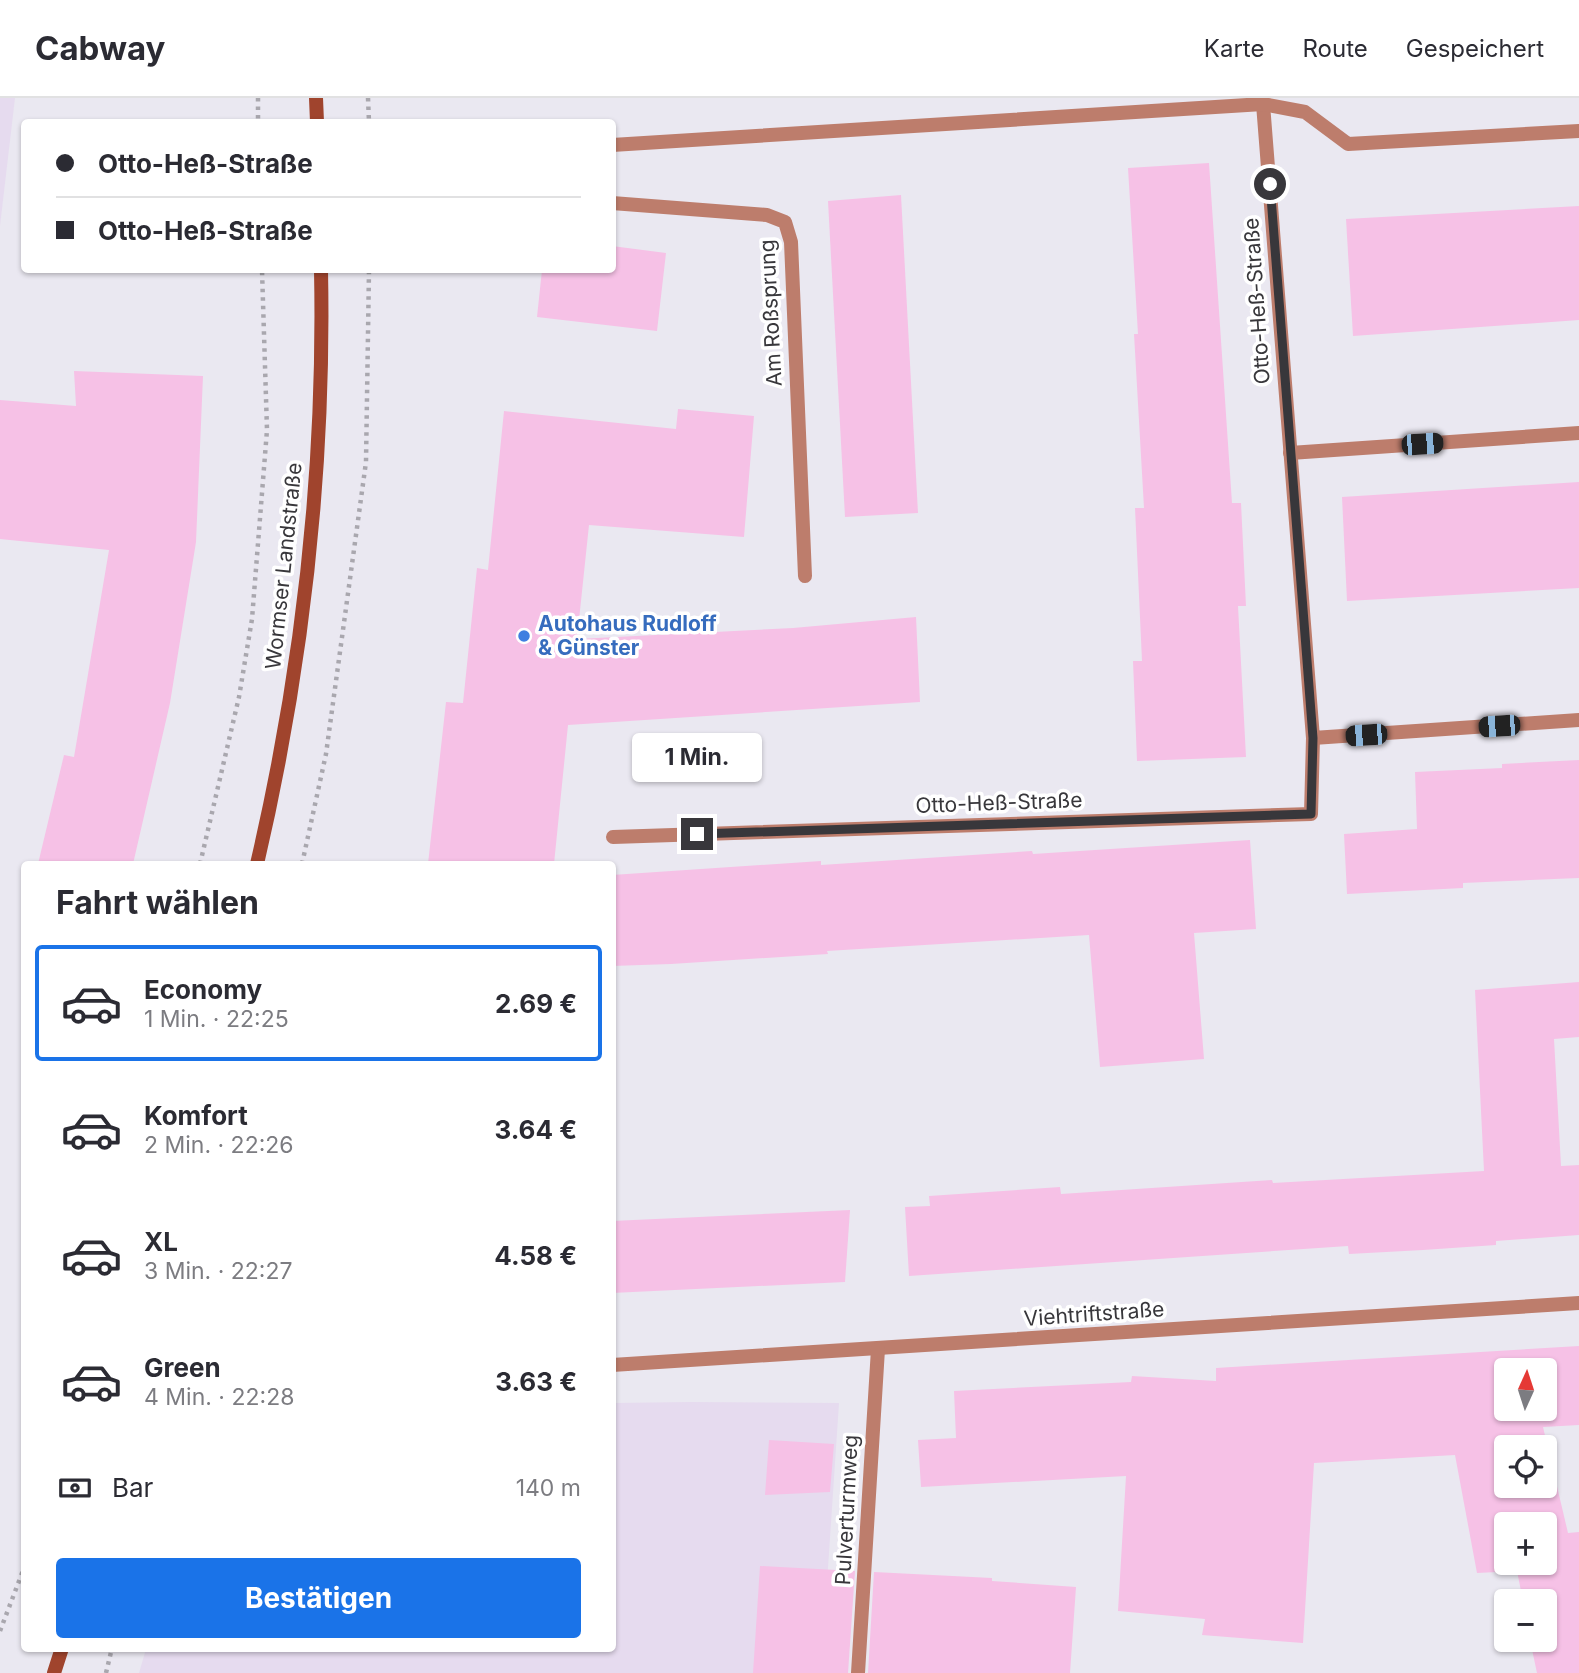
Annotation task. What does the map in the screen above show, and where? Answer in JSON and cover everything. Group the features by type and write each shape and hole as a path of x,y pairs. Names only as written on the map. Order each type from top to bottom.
{"main road":[{"path":"316,98 317,119"},
{"name":"Wormser Landstraße","path":"258,861 272,801 289,705 305,586 317,454 321,273"},
{"path":"54,1673 61,1652"}],"street":[{"path":"616,145 1264,104 1305,105 1348,144 1579,131"},
{"name":"Otto-Heß-Straße","path":"613,837 1311,814 1313,738 1264,104"},
{"name":"Am Roßsprung","path":"616,203 767,215 785,222 791,242 805,576"},
{"path":"1290,453 1579,433"},
{"path":"1313,738 1579,720"},
{"name":"Viehtriftstraße","path":"616,1365 1579,1303"},
{"name":"Pulverturmweg","path":"859,1673 878,1349"}],"path":[{"path":"258,98 258,119"},
{"path":"368,98 369,119"},
{"path":"201,861 239,698 252,619 267,430 262,273"},
{"path":"0,1631 21,1576"},
{"path":"106,1673 111,1652"}],"shaded area":[{"path":"0,98 15,98 0,226"},
{"path":"616,1403 839,1403 821,1673 139,1673 145,1652 616,1652"}],"building":[{"path":"1209,163 1232,503 1241,503 1246,606 1238,606 1246,757 1137,761 1133,661 1142,661 1135,508 1144,508 1134,334 1138,334 1128,168"},
{"path":"901,195 918,513 845,517 828,201"},
{"path":"1579,206 1579,320 1353,336 1346,219"},
{"path":"616,247 666,253 657,331 537,317 542,273 616,273"},
{"path":"74,371 203,376 196,542 170,703 134,861 39,861 64,755 74,757 109,550 0,539 0,400 76,406"},
{"path":"678,409 754,416 744,537 589,525 577,639 793,628 916,617 920,702 568,725 554,861 428,861 446,702 463,703 477,568 488,570 504,411 676,429"},
{"path":"1579,482 1579,588 1347,601 1342,497"},
{"path":"1579,760 1579,878 1463,883 1463,888 1347,894 1344,834 1417,829 1415,772 1502,768 1502,764"},
{"path":"1250,840 1256,929 1194,933 1204,1059 1100,1067 1089,935 616,966 616,875 821,861 821,865 1032,851 1033,854"},
{"path":"1579,982 1579,1037 1554,1039 1561,1166 1579,1165 1579,1235 1423,1250 1349,1254 1348,1246 909,1276 905,1207 930,1206 929,1196 1060,1187 1061,1194 1272,1180 1273,1183 1484,1171 1475,990"},
{"path":"850,1210 845,1282 616,1293 616,1221"},
{"path":"1579,1346 1579,1425 1543,1427 1545,1435 1494,1435 1494,1498 1557,1498 1557,1486 1568,1533 1579,1532 1579,1673 1537,1673 1533,1652 1557,1652 1557,1589 1521,1589 1518,1575 1557,1575 1557,1512 1494,1512 1494,1572 1477,1573 1455,1455 1314,1463 1303,1643 1202,1635 1205,1619 1118,1611 1126,1476 921,1487 918,1440 956,1438 954,1391 1131,1382 1132,1376 1216,1381 1216,1368"},
{"path":"769,1440 834,1444 830,1492 765,1495"},
{"path":"760,1566 855,1571 848,1673 753,1673"},
{"path":"874,1572 992,1578 992,1581 1076,1587 1070,1673 868,1673"}],"place":[{"name":"Autohaus Rudloff & Günster","path":"524,636"}],"route":[{"path":"697,834 1311,814 1313,738 1270,184"}]}
